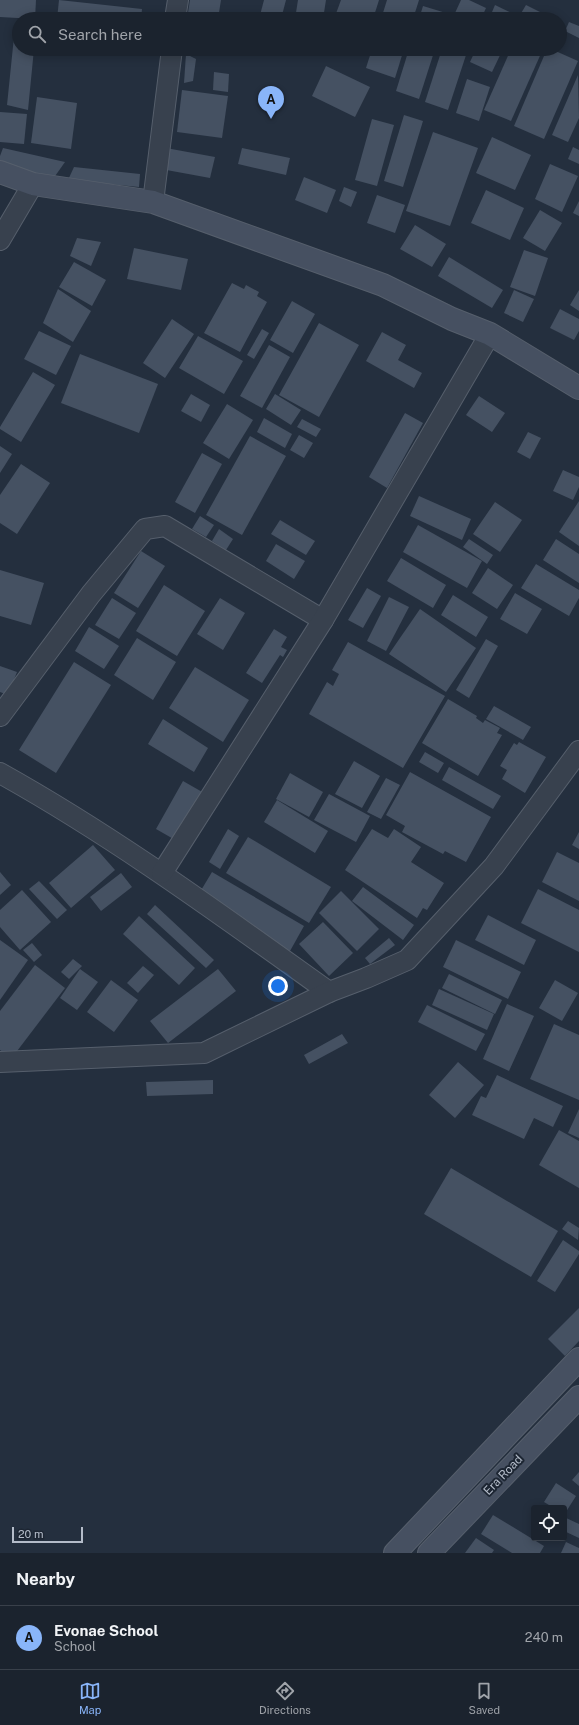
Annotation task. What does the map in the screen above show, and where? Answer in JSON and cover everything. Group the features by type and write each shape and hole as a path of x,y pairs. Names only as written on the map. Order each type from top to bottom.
{"street":[{"path":"177,12 178,0"},
{"path":"153,202 171,56"},
{"path":"0,172 33,184 153,202 383,285 452,319 490,334 579,388"},
{"path":"0,240 33,184"},
{"path":"162,873 323,620 490,334"},
{"path":"0,716 91,594 145,529 165,526 323,620"},
{"path":"0,1062 204,1053 329,992 407,960 494,866 579,751"},
{"path":"0,773 54,803 162,873 329,992"},
{"path":"395,1553 579,1359"},
{"name":"Era Road","path":"429,1553 579,1397"}],"building":[{"path":"0,0 36,0 35,12 12,12 12,18 0,17"},
{"path":"59,0 142,9 142,12 58,12"},
{"path":"190,0 221,0 219,12 188,12"},
{"path":"264,0 286,0 283,12 261,12"},
{"path":"298,0 326,0 324,12 296,12"},
{"path":"341,0 379,0 375,12 337,12"},
{"path":"387,0 419,0 415,12 383,12"},
{"path":"461,0 469,0 486,8 484,12 455,12"},
{"path":"495,5 510,12 492,12"},
{"path":"526,5 540,12 522,12"},
{"path":"423,6 443,12 421,12"},
{"path":"569,22 579,26 579,38 567,32"},
{"path":"12,56 33,56 28,110 7,105"},
{"path":"186,56 190,56 196,59 193,81 184,83"},
{"path":"370,56 402,56 395,78 366,68"},
{"path":"407,56 433,56 419,99 396,91"},
{"path":"440,56 466,56 448,110 425,102"},
{"path":"473,56 500,56 492,72 470,62"},
{"path":"508,56 540,56 511,121 484,110"},
{"path":"544,56 567,56 578,61 544,139 514,126"},
{"path":"326,66 370,87 355,117 312,96"},
{"path":"214,72 229,74 228,92 213,90"},
{"path":"578,75 579,118 568,142 552,135"},
{"path":"467,79 490,87 479,121 456,113"},
{"path":"182,90 228,96 222,138 177,132"},
{"path":"37,97 77,103 71,149 31,143"},
{"path":"0,112 27,114 24,144 0,142"},
{"path":"404,115 423,121 403,187 384,181"},
{"path":"372,119 394,125 377,186 355,180"},
{"path":"433,132 478,148 450,226 406,211"},
{"path":"492,137 531,155 515,190 476,173"},
{"path":"573,147 579,150 579,164 568,159"},
{"path":"3,148 65,162 53,179 0,165 0,156"},
{"path":"166,148 215,157 210,178 161,169"},
{"path":"242,148 290,158 286,175 238,164"},
{"path":"550,164 578,176 562,212 535,199"},
{"path":"74,167 140,174 139,187 68,180"},
{"path":"304,177 336,190 327,213 295,200"},
{"path":"344,187 357,192 351,207 339,201"},
{"path":"486,190 524,208 510,240 471,223"},
{"path":"377,195 405,205 395,233 367,223"},
{"path":"579,201 579,216 573,213"},
{"path":"540,210 562,223 545,251 523,238"},
{"path":"415,225 446,244 432,267 400,249"},
{"path":"77,238 101,242 91,266 70,256"},
{"path":"134,248 188,259 181,290 127,279"},
{"path":"524,250 548,258 535,296 510,287"},
{"path":"449,257 503,290 492,308 438,276"},
{"path":"74,262 106,280 92,306 59,287"},
{"path":"232,283 244,289 246,285 259,292 257,296 267,302 240,352 204,333"},
{"path":"58,289 91,311 73,342 43,323"},
{"path":"514,290 534,299 523,322 504,313"},
{"path":"579,290 579,311 570,305"},
{"path":"292,301 315,314 293,353 270,340"},
{"path":"560,309 579,319 579,331 574,340 550,328"},
{"path":"172,319 194,334 165,378 143,363"},
{"path":"319,323 359,345 319,417 279,395"},
{"path":"262,329 269,333 254,359 247,355"},
{"path":"39,331 71,346 56,375 24,359"},
{"path":"382,332 406,345 398,360 422,373 414,388 366,361"},
{"path":"198,336 243,361 224,394 179,368"},
{"path":"269,345 290,357 262,408 240,396"},
{"path":"80,354 158,384 139,433 61,403"},
{"path":"33,372 55,385 21,442 0,429 0,427"},
{"path":"191,394 210,405 201,422 181,411"},
{"path":"275,394 301,410 291,425 266,409"},
{"path":"479,396 505,413 492,432 466,415"},
{"path":"227,404 253,420 229,459 203,443"},
{"path":"405,413 423,423 387,488 369,477"},
{"path":"264,418 292,434 285,448 257,432"},
{"path":"302,419 321,429 316,437 297,427"},
{"path":"528,432 541,438 530,459 517,452"},
{"path":"299,435 313,443 304,458 290,450"},
{"path":"250,436 286,456 242,535 206,515"},
{"path":"0,446 12,454 0,473"},
{"path":"202,453 222,464 195,513 175,502"},
{"path":"21,464 50,483 17,534 0,523 0,495"},
{"path":"563,470 579,477 579,487 573,500 553,491"},
{"path":"419,496 471,519 462,540 410,516"},
{"path":"579,501 579,546 559,532"},
{"path":"495,502 522,520 500,552 473,534"},
{"path":"200,516 214,525 206,537 192,529"},
{"path":"280,520 315,541 306,555 271,534"},
{"path":"418,525 482,561 467,588 403,552"},
{"path":"219,529 233,539 226,550 212,541"},
{"path":"469,539 493,555 487,564 463,547"},
{"path":"556,539 579,554 579,583 543,560"},
{"path":"276,544 305,561 294,579 266,561"},
{"path":"141,551 165,566 138,608 114,593"},
{"path":"401,558 446,585 433,608 387,581"},
{"path":"536,564 579,590 579,598 569,616 521,588"},
{"path":"488,568 513,585 497,609 472,593"},
{"path":"0,570 44,583 31,625 0,616"},
{"path":"164,585 205,611 177,656 136,631"},
{"path":"367,588 381,596 363,628 348,620"},
{"path":"515,593 542,609 527,634 500,619"},
{"path":"453,595 488,617 476,637 441,615"},
{"path":"389,597 409,607 386,651 367,641"},
{"path":"112,598 136,613 119,639 95,625"},
{"path":"220,598 245,613 223,650 197,634"},
{"path":"420,609 476,648 446,692 389,654"},
{"path":"89,627 119,646 104,669 75,651"},
{"path":"274,629 287,637 281,647 287,650 283,657 280,655 262,683 246,673"},
{"path":"137,638 176,662 153,700 114,675"},
{"path":"486,639 498,646 469,698 456,690"},
{"path":"348,642 445,696 403,768 309,714 327,682 333,686 339,674 332,670"},
{"path":"74,662 111,685 56,773 19,750"},
{"path":"0,666 17,672 8,695 0,692"},
{"path":"195,667 249,700 223,742 169,708"},
{"path":"448,699 477,716 476,718 483,723 485,720 500,728 497,733 502,735 478,776 422,743"},
{"path":"494,706 531,727 523,740 486,719"},
{"path":"163,719 208,748 194,772 148,744"},
{"path":"519,742 546,757 525,793 502,779 507,770 500,766 514,743 517,745"},
{"path":"425,752 444,763 438,773 419,762"},
{"path":"354,761 380,776 362,808 335,794"},
{"path":"449,767 501,796 493,809 442,780"},
{"path":"410,772 491,817 466,862 445,851 443,854 402,832 405,826 386,815"},
{"path":"290,773 323,792 309,817 276,799"},
{"path":"386,778 400,785 381,819 367,812"},
{"path":"183,781 204,793 177,841 156,829"},
{"path":"329,794 370,816 356,842 314,820"},
{"path":"277,800 328,831 315,853 264,822"},
{"path":"228,829 239,836 220,869 209,862"},
{"path":"372,829 388,838 394,829 421,847 411,862 444,883 427,910 423,908 417,918 345,870"},
{"path":"579,832 579,849 572,845"},
{"path":"248,837 331,887 309,923 226,873"},
{"path":"93,845 115,870 71,908 49,883"},
{"path":"557,852 579,863 579,901 542,882"},
{"path":"0,872 11,885 0,895"},
{"path":"212,872 304,926 290,951 197,897"},
{"path":"121,873 132,887 101,911 90,897"},
{"path":"39,881 67,910 57,919 29,889"},
{"path":"363,887 414,925 403,940 352,901"},
{"path":"538,889 579,910 579,952 521,923"},
{"path":"22,890 51,922 20,950 0,927 0,910"},
{"path":"341,891 379,929 357,951 319,913"},
{"path":"155,905 214,960 206,968 147,914"},
{"path":"488,915 536,940 524,965 475,940"},
{"path":"139,916 195,968 179,985 123,934"},
{"path":"323,922 353,953 329,976 299,944"},
{"path":"389,938 395,945 370,964 365,958"},
{"path":"0,940 28,960 0,1000"},
{"path":"456,940 521,972 508,999 443,967"},
{"path":"32,943 42,955 34,962 23,950"},
{"path":"73,959 82,966 69,979 61,972"},
{"path":"35,965 65,988 11,1059 0,1050 0,1011"},
{"path":"143,966 154,975 138,993 127,983"},
{"path":"80,969 98,982 77,1010 60,998"},
{"path":"218,969 236,991 168,1043 150,1021"},
{"path":"449,974 502,1000 495,1014 442,988"},
{"path":"111,980 138,1000 114,1032 87,1012"},
{"path":"555,980 578,993 562,1021 539,1008"},
{"path":"439,989 494,1014 487,1030 432,1005"},
{"path":"507,1004 534,1016 509,1071 483,1059"},
{"path":"427,1005 485,1034 476,1051 418,1022"},
{"path":"554,1024 579,1035 579,1100 530,1079"},
{"path":"342,1034 348,1043 309,1064 304,1055"},
{"path":"458,1062 484,1085 455,1118 429,1095"},
{"path":"497,1075 563,1106 553,1127 534,1118 524,1139 472,1115 481,1096 486,1098"},
{"path":"213,1080 213,1094 147,1096 146,1082"},
{"path":"579,1109 579,1138 568,1133"},
{"path":"559,1130 579,1141 579,1188 539,1165"},
{"path":"451,1168 558,1231 531,1277 424,1214"},
{"path":"568,1221 579,1228 578,1240 562,1229"},
{"path":"563,1240 579,1251 579,1254 555,1292 537,1281"},
{"path":"579,1308 579,1341 565,1356 548,1339"},
{"path":"579,1472 579,1486 572,1480"},
{"path":"556,1483 576,1496 567,1510 567,1505 549,1505 544,1502"},
{"path":"493,1515 531,1538 531,1541 536,1541 544,1546 540,1553 512,1553 481,1534"},
{"path":"567,1518 579,1524 579,1538 567,1532"},
{"path":"476,1538 494,1550 492,1553 465,1553"},
{"path":"566,1542 579,1548 579,1553 561,1553"}],"place":[{"name":"Evonae School","path":"271,119"}]}
